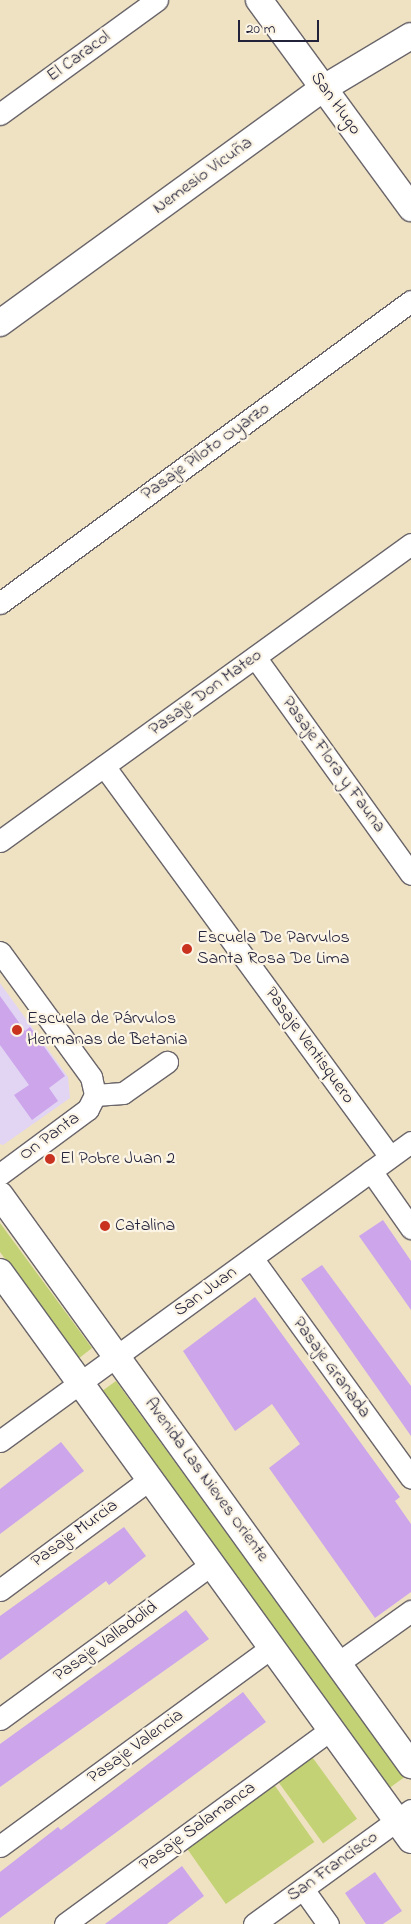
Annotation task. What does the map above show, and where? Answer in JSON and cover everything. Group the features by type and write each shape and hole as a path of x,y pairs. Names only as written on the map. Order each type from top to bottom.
{"street":[{"name":"El Caracol","path":"0,114 157,0"},
{"name":"San Hugo","path":"259,0 411,208"},
{"name":"Nemesio Vicuña","path":"0,323 324,88 411,36"},
{"name":"Pasaje Piloto Oyarzo","path":"0,603 411,301"},
{"name":"Pasaje Don Mateo","path":"0,841 255,657 408,554"},
{"name":"Pasaje Flora y Fauna","path":"255,657 411,874"},
{"name":"Pasaje Ventisquero","path":"104,766 390,1157"},
{"name":"On Panta","path":"0,952 91,1077 95,1095 88,1109 0,1174"},
{"name":"On Panta","path":"95,1095 123,1093 167,1062"},
{"name":"San Juan","path":"0,1441 411,1142"},
{"path":"371,1171 411,1228"},
{"name":"Avenida Las Nieves Oriente","path":"0,1196 411,1765"},
{"name":"Pasaje Granada","path":"252,1258 411,1478"},
{"path":"0,1272 331,1729 406,1824"},
{"name":"Pasaje Murcia","path":"0,1590 150,1479"},
{"name":"Pasaje Valladolid","path":"0,1719 212,1564"},
{"path":"338,1663 411,1611"},
{"name":"Pasaje Valencia","path":"0,1846 272,1647"},
{"name":"Pasaje Salamanca","path":"65,1924 331,1729"},
{"name":"San Francisco","path":"254,1924 302,1889 406,1824"},
{"path":"302,1889 328,1924"}],"shaded area":[{"name":"Escuela de Párvulos Hermanas de Betania","path":"0,983 68,1077 70,1098 3,1145 0,1144"}],"green space":[{"path":"0,1223 92,1348 78,1359 0,1252"},
{"path":"116,1381 404,1777 389,1788 101,1392"},
{"path":"310,1754 357,1819 323,1843 276,1779"},
{"path":"273,1783 314,1842 226,1904 185,1845"}],"building":[{"path":"0,996 25,1031 30,1027 65,1076 49,1088 58,1101 32,1120 14,1095 29,1085 0,1045"},
{"path":"383,1220 411,1261 411,1310 359,1236"},
{"path":"322,1265 411,1386 411,1436 301,1279"},
{"path":"255,1297 400,1497 395,1501 411,1524 411,1592 375,1618 269,1468 300,1444 272,1404 235,1431 183,1351"},
{"path":"61,1442 84,1471 0,1534 0,1489"},
{"path":"124,1527 146,1556 109,1585 106,1581 0,1660 0,1616"},
{"path":"186,1610 209,1639 0,1787 0,1744"},
{"path":"243,1692 266,1722 0,1918 0,1872 58,1827 61,1830"},
{"path":"182,1866 204,1896 167,1924 105,1924"},
{"path":"375,1872 402,1911 383,1924 366,1924 345,1893"}],"place":[{"name":"Escuela De Parvulos Santa Rosa De Lima","path":"187,949"},
{"name":"Escuela de Párvulos Hermanas de Betania","path":"17,1030"},
{"name":"El Pobre Juan 2","path":"50,1159"},
{"name":"Catalina","path":"105,1226"}]}
